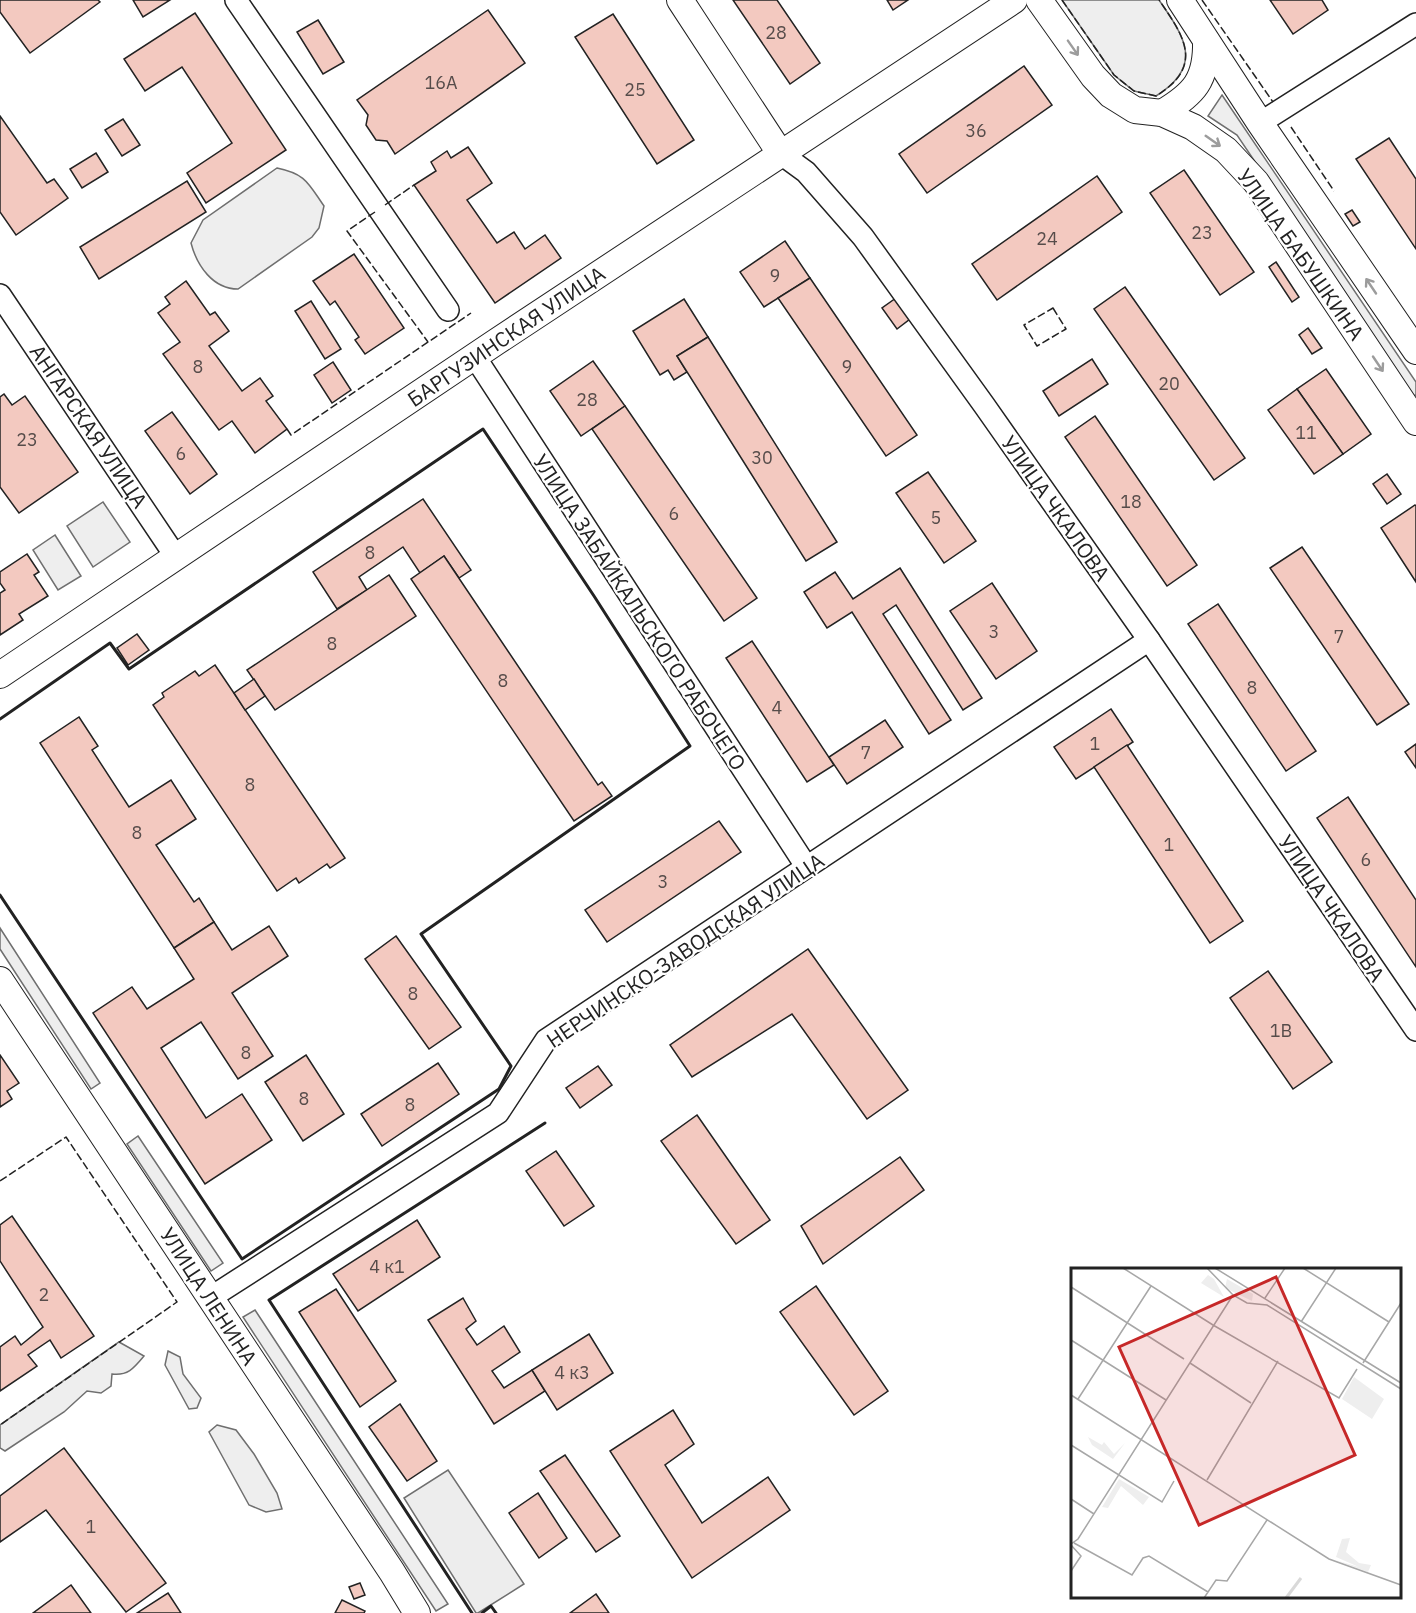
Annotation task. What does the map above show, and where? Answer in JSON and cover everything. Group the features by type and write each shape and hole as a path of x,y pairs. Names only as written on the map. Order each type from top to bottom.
{"main road":[{"name":"УЛИЦА ЧКАЛОВА","path":"680,0 780,153"},
{"name":"БАРГУЗИНСКАЯ УЛИЦА","path":"0,675 780,153 1014,0"},
{"name":"УЛИЦА БАБУШКИНА","path":"1039,0 1093,76 1111,94 1135,110 1162,113 1193,127 1226,150 1256,182 1416,422"},
{"name":"УЛИЦА БАБУШКИНА","path":"1179,0 1416,351"},
{"path":"1162,113 1183,101 1199,81 1206,60 1206,41"},
{"name":"УЛИЦА ЛЕНИНА","path":"0,980 417,1613"}],"street":[{"path":"236,0 448,310"},
{"path":"1260,123 1416,24"},
{"name":"УЛИЦА ЧКАЛОВА","path":"780,153 806,172 863,237 1149,640 1416,1030"},
{"name":"АНГАРСКАЯ УЛИЦА","path":"0,295 176,557"},
{"name":"УЛИЦА ЗАБАЙКАЛЬСКОГО РАБОЧЕГО","path":"475,357 806,866"},
{"name":"НЕРЧИНСКО-ЗАВОДСКАЯ УЛИЦА","path":"210,1298 498,1113 546,1040 1149,640"}],"shaded area":[{"path":"1062,0 1159,0 1182,38 1185,62 1181,73 1171,85 1156,96 1134,91 1114,75"},
{"path":"1222,95 1416,382 1416,395 1413,396 1237,135 1208,116"},
{"path":"277,168 294,173 314,191 324,206 319,228 312,237 238,289 221,285 207,275 202,268 191,243 203,220"},
{"path":"103,502 130,542 93,567 67,526"},
{"path":"55,535 81,576 58,590 33,550"},
{"path":"0,928 100,1083 91,1089 0,949"},
{"path":"138,1136 223,1263 211,1271 127,1144"},
{"path":"255,1310 448,1604 436,1611 243,1317"},
{"path":"119,1342 144,1356 127,1372 112,1374 111,1386 101,1393 87,1391 64,1412 5,1451 0,1448 0,1425"},
{"path":"168,1351 180,1357 183,1374 201,1398 197,1408 189,1409 165,1365"},
{"path":"217,1425 236,1430 254,1454 277,1493 282,1509 266,1512 249,1505 209,1432"},
{"path":"448,1470 524,1584 478,1613 404,1498"}],"building":[{"path":"0,0 98,0 100,2 30,53 0,12"},
{"path":"133,0 170,0 143,17"},
{"path":"733,0 777,0 820,63 790,84"},
{"path":"887,0 908,0 893,10"},
{"path":"1270,0 1322,0 1328,10 1293,34"},
{"path":"488,10 525,63 395,154 387,141 376,140 366,125 368,115 357,100"},
{"path":"195,13 286,150 206,203 187,173 232,143 182,67 145,91 124,59"},
{"path":"613,14 694,140 657,164 575,37"},
{"path":"318,20 344,62 323,74 297,32"},
{"path":"1024,66 1052,105 927,193 899,154"},
{"path":"0,116 47,183 54,179 68,198 16,235 0,212"},
{"path":"123,119 140,145 122,156 105,130"},
{"path":"1389,138 1416,179 1416,249 1356,159"},
{"path":"468,147 492,183 467,200 497,243 514,232 525,249 545,235 561,258 495,303 414,185 436,171 431,162 447,151 451,158"},
{"path":"96,153 108,172 82,188 70,169"},
{"path":"1184,170 1254,272 1220,295 1150,193"},
{"path":"1097,176 1122,212 997,300 972,264"},
{"path":"187,181 206,212 99,279 80,247"},
{"path":"1352,210 1360,222 1353,226 1345,214"},
{"path":"785,241 810,278 764,307 740,272"},
{"path":"354,254 404,328 365,354 355,340 359,337 335,301 330,305 313,281"},
{"path":"1276,262 1299,297 1292,302 1269,267"},
{"path":"810,278 917,435 886,456 778,298"},
{"path":"186,281 210,315 215,312 229,331 209,346 242,391 260,378 273,396 266,401 287,429 255,453 232,421 219,430 163,354 180,342 158,313 170,304 165,297"},
{"path":"1125,287 1245,458 1214,480 1094,309"},
{"path":"896,298 910,319 897,329 882,308"},
{"path":"684,299 708,337 677,356 687,372 674,380 668,370 660,375 633,331"},
{"path":"311,301 341,349 325,359 295,311"},
{"path":"1308,328 1322,348 1312,354 1299,335"},
{"path":"708,337 837,542 806,561 677,356"},
{"path":"1092,359 1108,384 1059,416 1043,391"},
{"path":"593,361 625,406 581,436 550,391"},
{"path":"333,362 351,390 332,403 314,375"},
{"path":"1326,369 1371,434 1343,454 1297,389"},
{"path":"1297,389 1343,454 1314,474 1268,410"},
{"path":"4,394 12,405 25,396 78,472 19,513 0,487 0,397"},
{"path":"625,406 757,598 724,621 592,429"},
{"path":"172,412 217,474 190,494 145,431"},
{"path":"1095,416 1197,565 1167,586 1065,437"},
{"path":"928,472 976,541 944,563 896,493"},
{"path":"1387,474 1401,494 1387,504 1373,484"},
{"path":"423,499 471,570 459,578 444,556 420,573 403,547 359,577 367,590 337,609 313,572"},
{"path":"1416,506 1416,582 1381,528"},
{"path":"1302,547 1409,704 1377,725 1270,568"},
{"path":"27,554 39,572 34,575 48,596 19,614 23,620 0,635 0,593 5,590 0,583 0,572"},
{"path":"444,556 598,785 602,782 612,796 574,821 411,579"},
{"path":"900,568 982,698 963,710 896,605 883,614 951,720 929,734 852,612 827,628 804,592 835,572 853,599"},
{"path":"389,575 416,616 275,710 247,670"},
{"path":"992,583 1037,651 996,679 950,611"},
{"path":"1218,604 1316,751 1286,771 1188,624"},
{"path":"137,634 149,650 128,665 117,648"},
{"path":"752,641 834,765 807,782 726,658"},
{"path":"215,665 345,858 330,868 327,864 299,883 296,878 277,891 153,705 164,697 162,693 195,671 199,676"},
{"path":"254,679 265,696 245,710 234,693"},
{"path":"1111,709 1133,742 1076,779 1054,747"},
{"path":"79,717 98,746 92,750 129,807 171,780 196,819 156,845 194,902 199,898 214,922 174,948 40,743"},
{"path":"885,720 903,747 847,784 829,757"},
{"path":"1416,744 1416,768 1405,752"},
{"path":"1127,745 1243,921 1210,943 1094,767"},
{"path":"1348,797 1416,900 1416,967 1317,818"},
{"path":"719,821 741,852 607,942 585,910"},
{"path":"214,922 232,950 269,926 288,956 232,993 273,1056 238,1079 201,1022 161,1048 206,1118 242,1094 272,1140 205,1184 93,1013 132,987 147,1009 194,979 174,948"},
{"path":"396,936 461,1027 429,1049 365,959"},
{"path":"808,949 908,1090 867,1119 792,1014 692,1077 670,1045"},
{"path":"1268,971 1332,1062 1293,1089 1230,998"},
{"path":"0,1055 19,1083 7,1091 12,1099 0,1107"},
{"path":"306,1055 344,1114 303,1141 265,1082"},
{"path":"438,1063 459,1094 382,1146 361,1114"},
{"path":"598,1066 612,1085 580,1108 566,1088"},
{"path":"697,1115 770,1220 736,1244 661,1141"},
{"path":"556,1151 594,1206 564,1226 526,1171"},
{"path":"900,1157 924,1190 823,1264 801,1226"},
{"path":"12,1216 94,1336 61,1358 50,1340 28,1355 37,1366 0,1391 0,1347 15,1336 21,1345 43,1327 0,1261 0,1225"},
{"path":"417,1220 440,1257 358,1311 333,1274"},
{"path":"816,1286 888,1391 854,1415 780,1312"},
{"path":"336,1289 396,1381 360,1407 299,1312"},
{"path":"463,1298 476,1321 466,1329 477,1345 504,1326 520,1352 492,1371 504,1388 532,1370 545,1391 494,1424 428,1320"},
{"path":"589,1334 613,1373 557,1410 532,1370"},
{"path":"400,1404 437,1461 407,1481 369,1427"},
{"path":"673,1410 694,1444 665,1465 702,1523 768,1477 790,1510 692,1578 610,1451"},
{"path":"64,1448 166,1583 126,1612 46,1510 0,1542 0,1496"},
{"path":"565,1455 620,1536 596,1552 540,1471"},
{"path":"538,1493 567,1538 539,1558 509,1513"},
{"path":"360,1583 365,1595 354,1599 349,1587"},
{"path":"71,1585 91,1613 33,1613"},
{"path":"168,1593 181,1613 137,1613"},
{"path":"596,1594 609,1613 570,1613"},
{"path":"342,1600 365,1611 364,1613 335,1613"}],"fence":[{"path":"1062,0 1114,75 1134,91 1156,96 1171,85 1181,73 1185,62 1182,38 1159,0"},
{"path":"1202,0 1273,102"},
{"path":"1291,127 1334,191"},
{"path":"385,205 414,185"},
{"path":"375,212 347,231 428,342"},
{"path":"1053,308 1066,329 1037,346 1024,325 1053,308"},
{"path":"287,429 291,435 471,313"},
{"path":"0,1181 66,1137 177,1302 0,1425"}],"wall":[{"path":"0,719 110,643 129,669 483,429 690,746 421,934 511,1066 499,1089 242,1259 0,895"},
{"path":"472,1613 269,1300 545,1123"},
{"path":"482,1613 491,1606 496,1613"}]}
